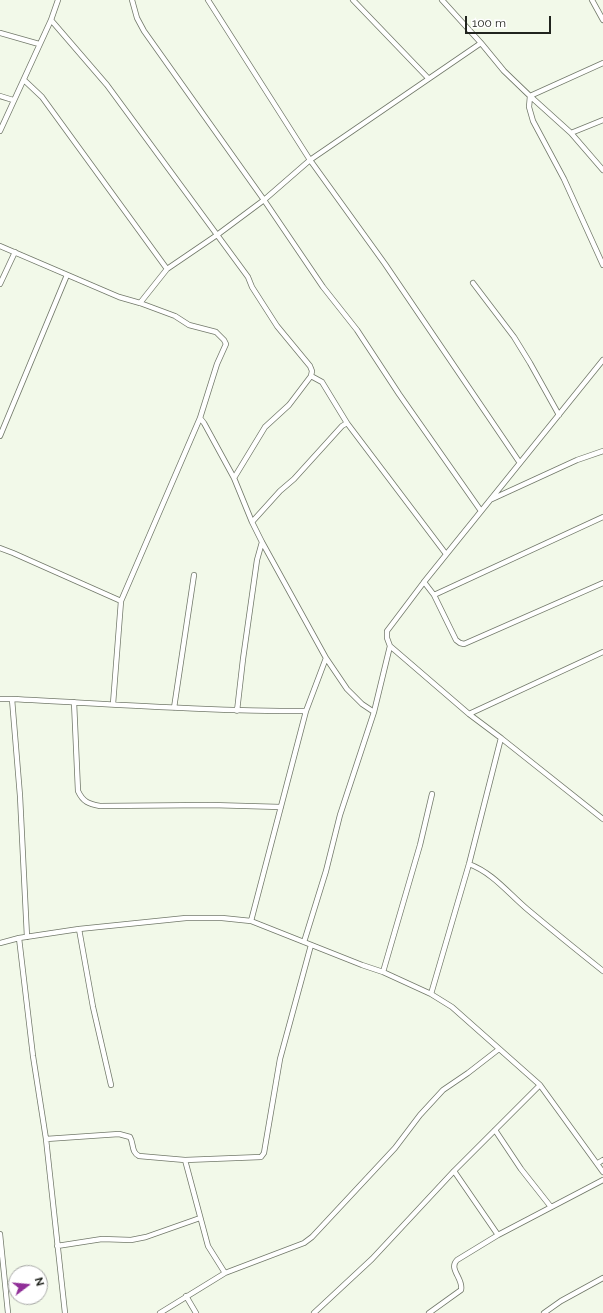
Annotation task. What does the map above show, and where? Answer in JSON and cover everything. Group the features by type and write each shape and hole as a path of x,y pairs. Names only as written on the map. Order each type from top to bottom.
{"street":[{"path":"0,131 51,20 58,0"},
{"path":"132,0 137,18 144,30 264,200 323,287 357,330 399,394 481,511"},
{"path":"208,0 310,160 385,264 520,463"},
{"path":"353,0 428,78"},
{"path":"442,0 482,43 504,71 571,133 603,170"},
{"path":"592,0 603,18"},
{"path":"51,20 107,85 248,277 252,287 277,326 310,366 312,371 311,376 289,405 265,427 234,478"},
{"path":"0,33 40,44"},
{"path":"140,303 167,269 217,235 264,200 310,160 428,78 482,43"},
{"path":"530,96 603,63"},
{"path":"24,80 42,97 167,269"},
{"path":"0,96 13,100"},
{"path":"530,96 529,107 533,122 564,179 603,265"},
{"path":"571,133 603,120"},
{"path":"0,246 119,297 175,316 189,325 216,332 226,344 217,364 200,418 121,601 113,704"},
{"path":"0,284 15,252"},
{"path":"0,436 67,275"},
{"path":"473,283 514,337 558,415"},
{"path":"603,360 446,554 387,631 387,638 390,646 469,714 502,738 603,819"},
{"path":"311,376 322,382 347,423 446,554"},
{"path":"200,418 234,478 262,542 326,658 347,689 362,704 374,712"},
{"path":"252,522 280,491 294,479 342,426 347,423"},
{"path":"490,500 577,460 603,451"},
{"path":"434,595 603,517"},
{"path":"237,711 257,560 262,542"},
{"path":"0,548 121,601"},
{"path":"174,708 194,575"},
{"path":"424,582 434,595 456,640 464,644 603,583"},
{"path":"304,942 326,871 340,815 374,712 390,646"},
{"path":"469,714 603,654"},
{"path":"251,921 306,711 326,658"},
{"path":"0,699 237,711 306,711"},
{"path":"12,699 20,796 26,937"},
{"path":"74,702 78,791 81,799 89,804 100,806 211,805 281,807"},
{"path":"431,994 469,864 502,738"},
{"path":"383,972 420,845 432,794"},
{"path":"469,864 495,879 526,908 603,971"},
{"path":"0,943 19,938 79,929 186,918 222,918 251,921 311,946 383,972 431,994 452,1007 540,1085 598,1163 603,1172"},
{"path":"79,929 93,1007 111,1085"},
{"path":"19,938 33,1056 46,1139 65,1313"},
{"path":"46,1139 119,1134 130,1137 133,1150 135,1154 139,1156 185,1160 261,1157 264,1153 280,1060 311,946"},
{"path":"160,1313 225,1273 304,1243 312,1237 395,1148 420,1114 438,1095 499,1049"},
{"path":"314,1313 372,1260 454,1171 540,1085"},
{"path":"495,1130 521,1169 550,1207"},
{"path":"185,1160 208,1246 225,1273"},
{"path":"598,1163 603,1160"},
{"path":"454,1171 498,1235"},
{"path":"429,1313 461,1290 462,1284 454,1267 454,1263 457,1260 498,1235 603,1180"},
{"path":"57,1246 102,1240 131,1240 146,1237 200,1218"},
{"path":"0,1234 8,1313"},
{"path":"544,1313 561,1301 603,1278"},
{"path":"186,1296 196,1313"}]}
